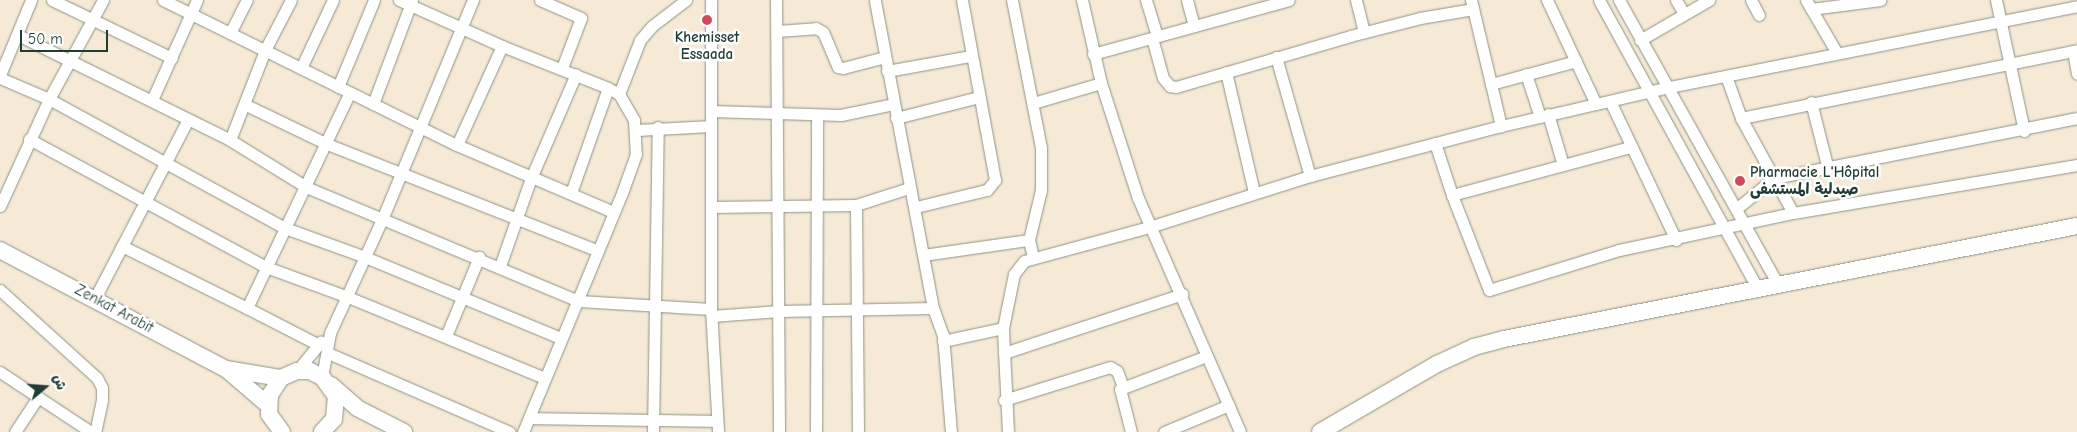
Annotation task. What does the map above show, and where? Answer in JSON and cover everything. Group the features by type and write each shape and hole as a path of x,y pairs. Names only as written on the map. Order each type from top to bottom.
{"main road":[{"path":"1320,432 1436,364 1474,347 1535,331 1757,286 2077,226"},
{"name":"Zenkat Arabit","path":"0,250 95,298 226,369"},
{"path":"226,369 281,378"},
{"path":"226,369 269,409 282,432"},
{"path":"264,432 274,386 281,378 297,371 310,371 327,381 357,408 404,432"},
{"path":"322,432 334,419 337,408 327,381"}],"street":[{"path":"31,0 0,77 49,99 285,228 365,257 561,338"},
{"path":"52,0 172,58"},
{"path":"0,206 49,99 72,61 103,0"},
{"path":"163,0 349,94 457,145 613,212"},
{"path":"152,100 197,0"},
{"path":"230,33 246,0"},
{"path":"230,140 246,105 265,50 291,0"},
{"path":"300,68 333,0"},
{"path":"338,87 374,0"},
{"path":"327,381 330,333 383,217 400,172 473,0"},
{"path":"540,0 581,18 562,68"},
{"path":"620,94 640,40 652,26 686,0"},
{"path":"529,418 655,418 717,426 712,312 711,0"},
{"path":"776,0 779,311 778,432"},
{"path":"875,0 893,104 910,188 916,207 933,308 943,341 951,432"},
{"path":"916,207 987,190 995,180 970,56 962,0"},
{"path":"1012,0 1033,103 1042,173 1029,240 1033,258"},
{"path":"1082,0 1101,84 1149,227 1182,294 1240,432"},
{"path":"1146,0 1164,78 1170,86 1472,4 1500,126"},
{"path":"1187,0 1194,26"},
{"path":"1093,54 1289,0"},
{"path":"1356,0 1364,32"},
{"path":"1547,0 1596,104"},
{"path":"1599,0 1757,286"},
{"path":"1619,0 1777,282"},
{"path":"1676,0 1684,14"},
{"path":"1640,40 1709,0"},
{"path":"1751,0 1759,15"},
{"path":"1837,53 1808,4 1880,0"},
{"path":"1996,0 2024,131"},
{"path":"373,104 407,2 502,46 562,68 608,88 620,94 630,111 637,130 636,154 579,301 561,338 523,432"},
{"path":"1008,432 1004,400 1003,328 1014,274 1018,266 1033,258 1149,227 1254,192 1310,176 1544,115 1668,87 2077,6"},
{"path":"777,31 816,28 823,32 838,66 843,68 885,57"},
{"path":"18,35 152,100 186,121 230,140 306,187 479,257 579,301 712,312 933,308"},
{"path":"457,145 502,46"},
{"path":"1741,118 1811,102 2075,51 2077,74"},
{"path":"887,71 970,56"},
{"path":"1276,57 1310,176"},
{"path":"1491,84 1576,61"},
{"path":"1226,72 1254,192"},
{"path":"500,266 514,220 576,74"},
{"path":"1526,74 1563,165"},
{"path":"1726,76 1741,118 1793,213"},
{"path":"1033,103 1101,84"},
{"path":"571,193 608,88"},
{"path":"247,308 327,144 349,94"},
{"path":"896,118 979,97"},
{"path":"1610,101 1630,147 1676,240"},
{"path":"1811,102 1828,169"},
{"path":"711,111 816,115 858,113 893,104"},
{"path":"246,105 327,144 400,172 514,220 598,251"},
{"path":"816,115 816,432"},
{"path":"1736,209 1774,178 2024,131 2077,118"},
{"path":"95,298 186,121"},
{"path":"637,130 711,126"},
{"path":"653,432 655,418 654,306 658,128"},
{"path":"30,139 266,267 348,297 545,378"},
{"path":"1435,143 1452,195 1489,290 1619,250 1725,230 1793,213 2077,165"},
{"path":"1452,195 1630,147"},
{"path":"712,207 856,205 910,188"},
{"path":"856,205 859,310 858,432"},
{"path":"923,255 1029,240"},
{"path":"122,246 316,344"},
{"path":"446,336 479,257"},
{"path":"0,290 97,378 102,388 102,400 95,432"},
{"path":"1004,353 1182,294"},
{"path":"943,341 1003,328"},
{"path":"297,371 316,344 330,333"},
{"path":"328,352 510,432"},
{"path":"1131,432 1119,395 1123,387 1207,356"},
{"path":"1004,400 1110,367 1117,371 1123,387"},
{"path":"0,372 91,432"},
{"path":"15,432 38,396"},
{"path":"1164,432 1229,405"}],"place":[{"name":"Khemisset Essaada","path":"707,20"},
{"name":"Pharmacie L'Hôpital صيدلية المستشفى","path":"1740,181"}]}
